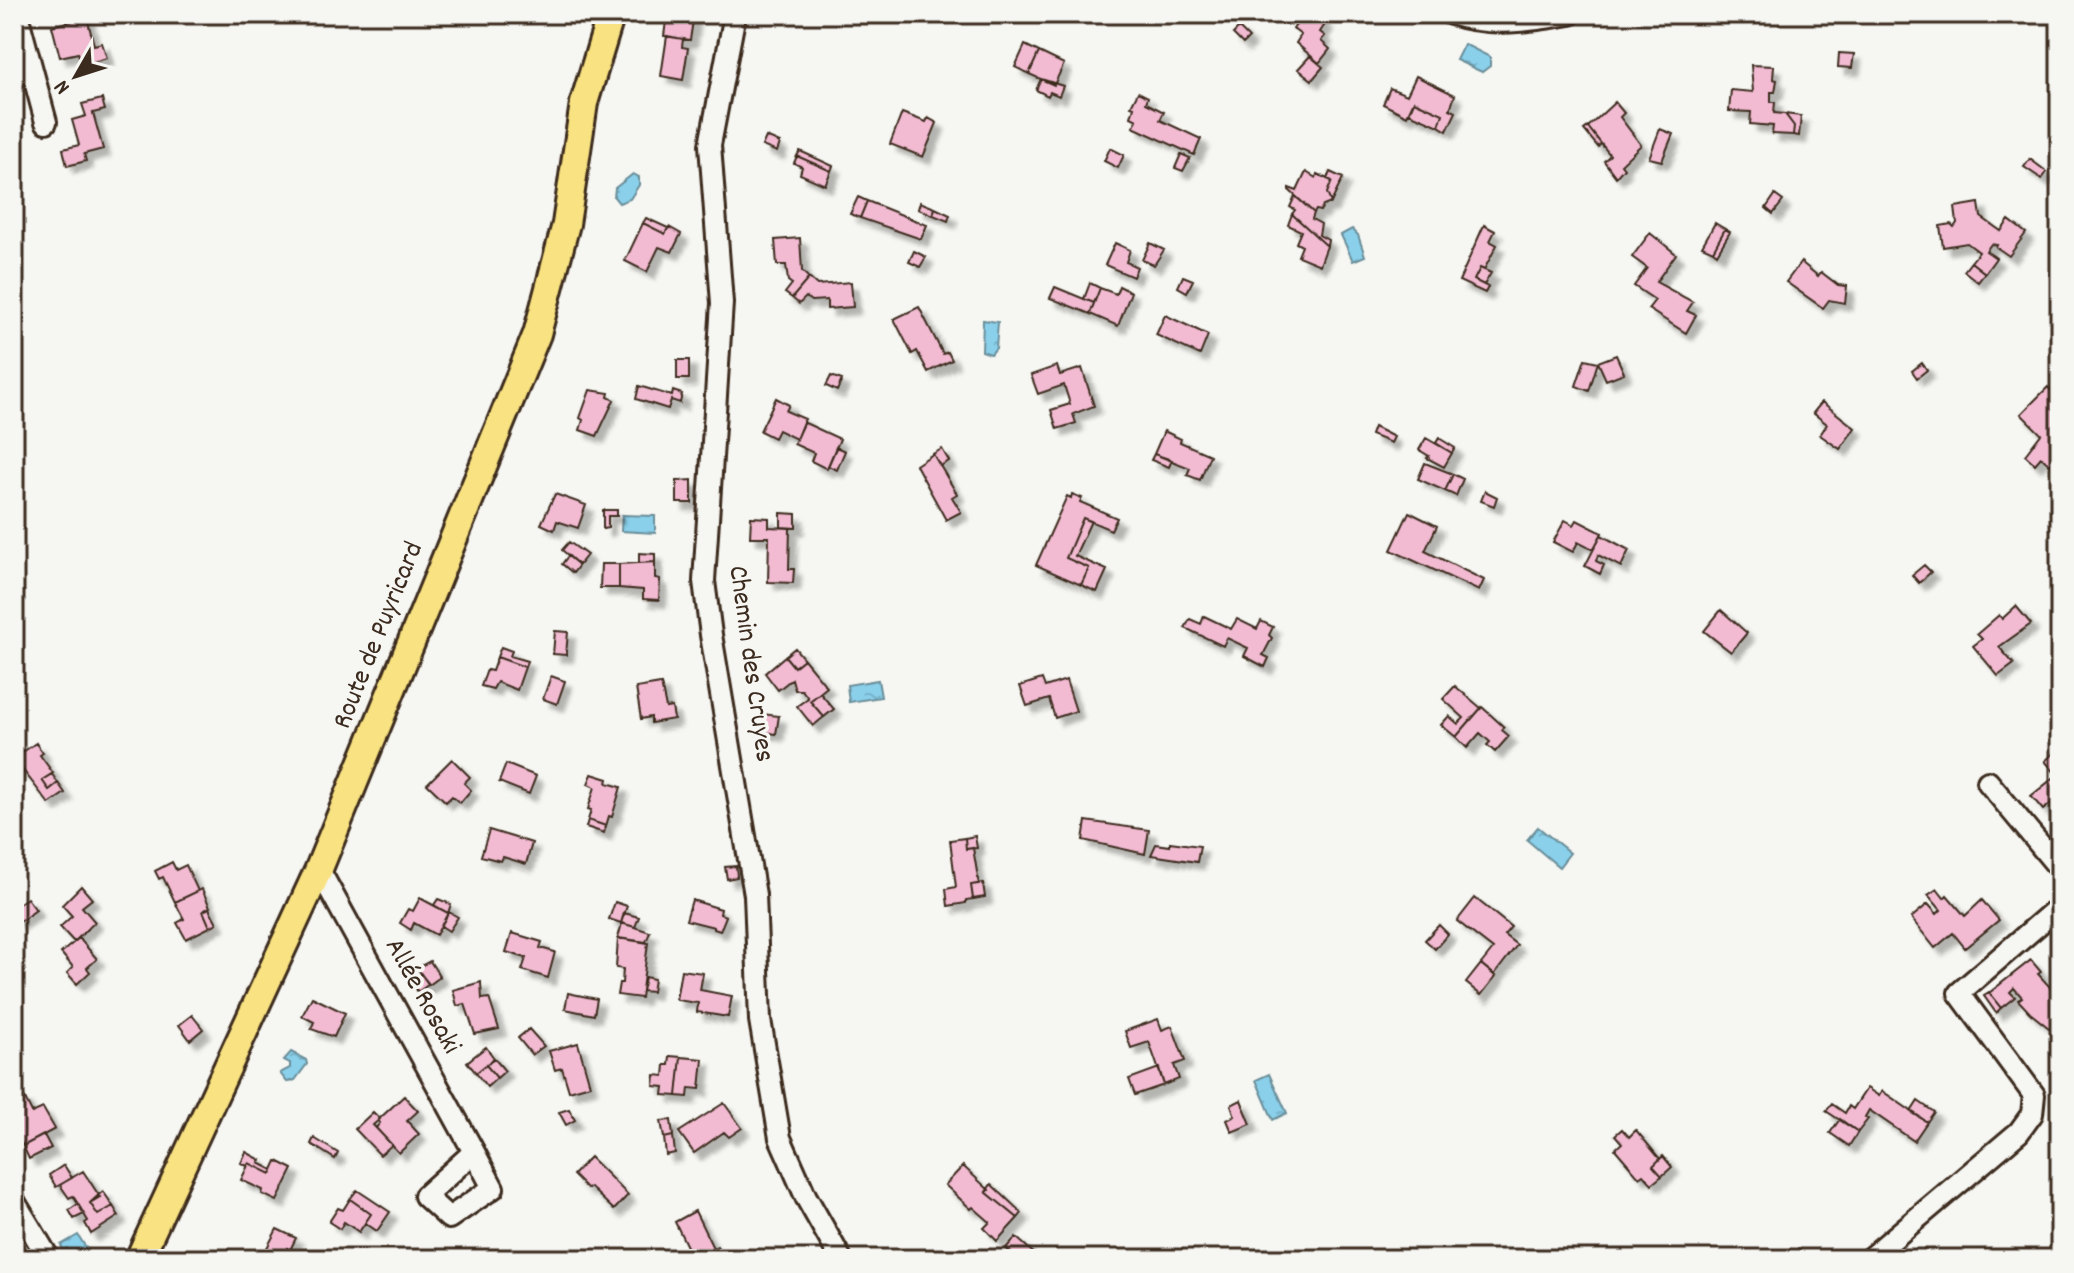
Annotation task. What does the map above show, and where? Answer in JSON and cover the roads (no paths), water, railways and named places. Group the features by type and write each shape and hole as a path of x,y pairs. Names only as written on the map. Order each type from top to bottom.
{"main road":[{"name":"Route de Puyricard","path":"139,1259 318,871 537,334 566,224 584,103 611,14"}],"street":[{"path":"17,14 46,122"},
{"name":"Chemin des Cruyes","path":"735,14 710,145 722,303 704,581 755,895 760,1020 780,1138 806,1197 841,1259"},
{"path":"1451,14 1461,18 1522,23 1570,14"},
{"path":"1988,782 2060,869"},
{"name":"Allée Rosaki","path":"318,871 474,1152"},
{"path":"1869,1259 2019,1132 2032,1114 2034,1095 1959,993 2060,906"},
{"path":"14,1201 49,1259"}],"water":[{"path":"1464,44 1490,57 1490,66 1482,72 1456,60"},
{"path":"633,174 639,177 639,185 630,199 619,203 614,197 615,188"},
{"path":"1352,229 1358,235 1365,256 1353,261 1341,235"},
{"path":"983,320 998,322 996,348 991,354 982,351"},
{"path":"622,515 655,516 655,533 621,531"},
{"path":"878,680 881,697 849,702 847,685"},
{"path":"1538,827 1570,853 1559,867 1527,840"},
{"path":"291,1052 306,1060 307,1064 295,1080 287,1082 280,1073 290,1068 290,1063 284,1060"},
{"path":"1269,1074 1287,1113 1273,1120 1256,1080"},
{"path":"78,1235 93,1259 74,1259 67,1248 63,1250 61,1245"}]}
